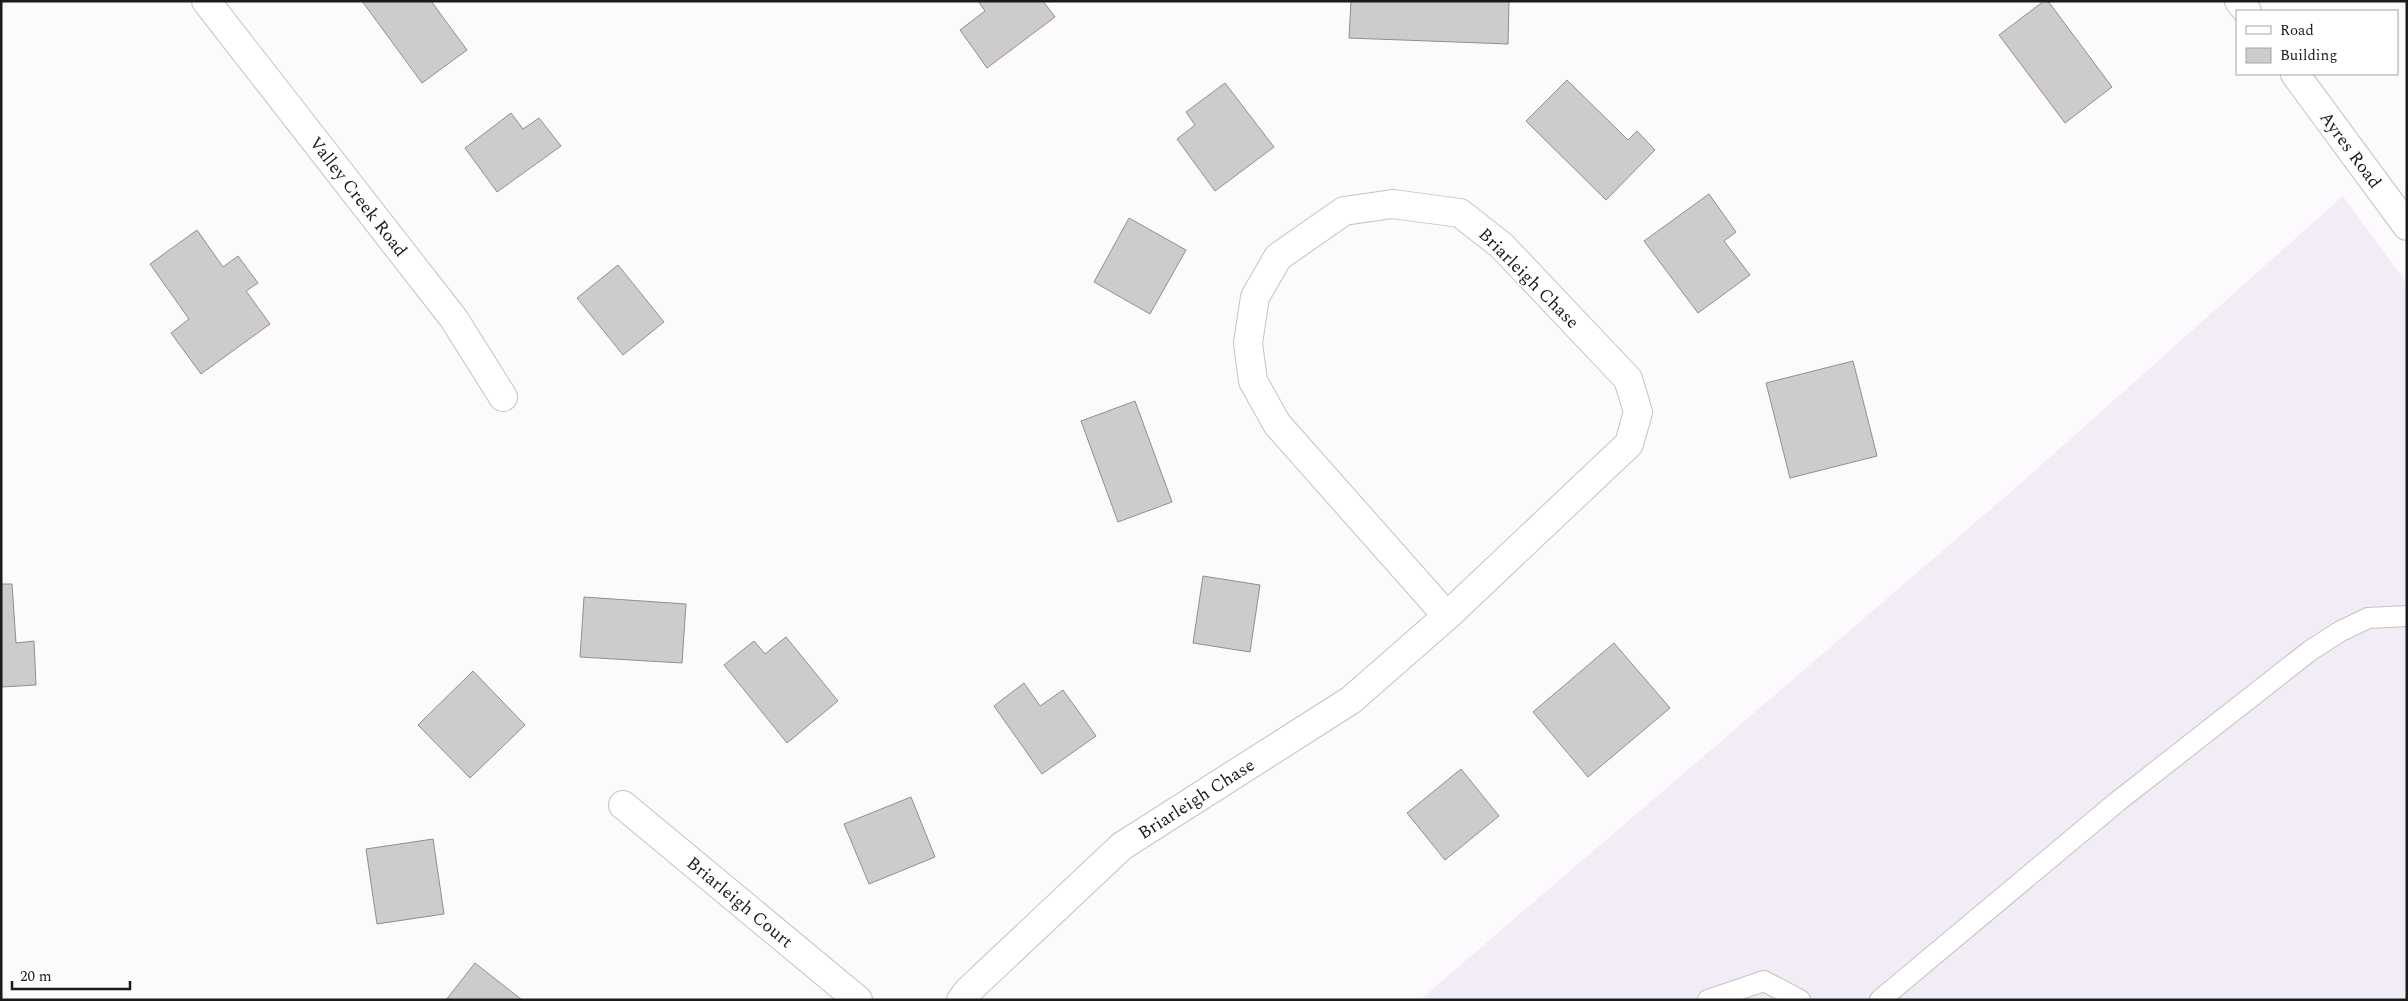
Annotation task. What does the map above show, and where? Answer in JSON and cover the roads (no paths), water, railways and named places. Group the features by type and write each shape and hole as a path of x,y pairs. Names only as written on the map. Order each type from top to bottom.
{"street":[{"name":"Valley Creek Road","path":"206,1 454,319 503,397"},
{"name":"Ayres Road","path":"2296,75 2407,226"},
{"name":"Briarleigh Chase","path":"961,1000 968,991 1122,846 1351,700 1447,616 1629,444 1638,412 1628,379 1502,246 1460,213 1393,204 1344,211 1278,258 1255,297 1248,343 1253,381 1277,424 1447,616"},
{"name":"Briarleigh Court","path":"622,805 858,1000"}],"lane":[{"path":"1880,1000 2117,802 2311,650 2341,631 2368,618 2407,616"},
{"path":"1708,1000 1764,981 1800,1000"}]}
